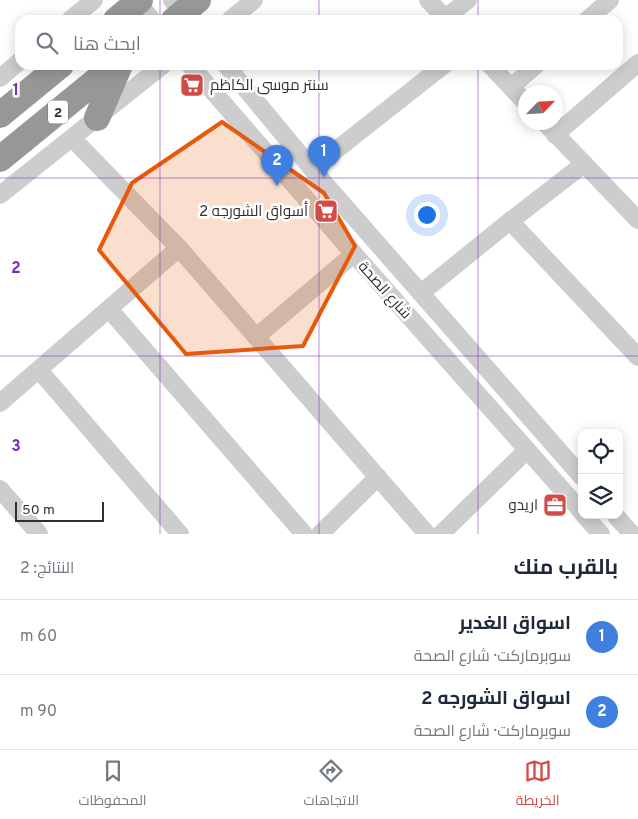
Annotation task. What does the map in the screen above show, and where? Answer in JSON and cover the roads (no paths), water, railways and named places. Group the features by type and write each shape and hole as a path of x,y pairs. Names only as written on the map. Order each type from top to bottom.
{"highway":[{"path":"126,15 143,7"},
{"name":"2","path":"0,115 55,70"},
{"name":"2","path":"0,159 109,70"},
{"path":"97,118 118,70"}],"street":[{"path":"76,15 94,0"},
{"path":"236,15 254,0"},
{"path":"428,0 442,15"},
{"path":"451,15 468,0"},
{"path":"593,15 610,0"},
{"path":"0,78 15,65"},
{"path":"0,195 157,70"},
{"name":"شارع الصحة","path":"194,70 578,507"},
{"name":"شارع الصحة","path":"230,70 312,169 420,294 579,474"},
{"path":"312,169 438,70"},
{"path":"495,70 518,94"},
{"path":"511,87 530,70"},
{"path":"563,120 635,72"},
{"path":"257,142 276,126"},
{"path":"550,130 638,220"},
{"path":"72,138 179,248 427,534"},
{"path":"420,294 584,164"},
{"path":"510,221 638,357"},
{"path":"0,404 179,248"},
{"path":"256,337 354,254"},
{"path":"109,309 304,534"},
{"path":"39,370 180,534"},
{"path":"441,534 527,450"},
{"path":"320,534 378,478"},
{"path":"0,489 39,534"},
{"path":"588,519 601,534"},
{"path":"619,519 632,534"}],"place":[{"name":"سنتر موسى الكاظم","path":"192,85"},
{"name":"اسواق الغدير","path":"324,177"},
{"name":"اسواق الشورجه 2","path":"277,186"},
{"name":"أسواق الشورجه 2","path":"326,211"},
{"name":"اريدو","path":"555,505"}]}
